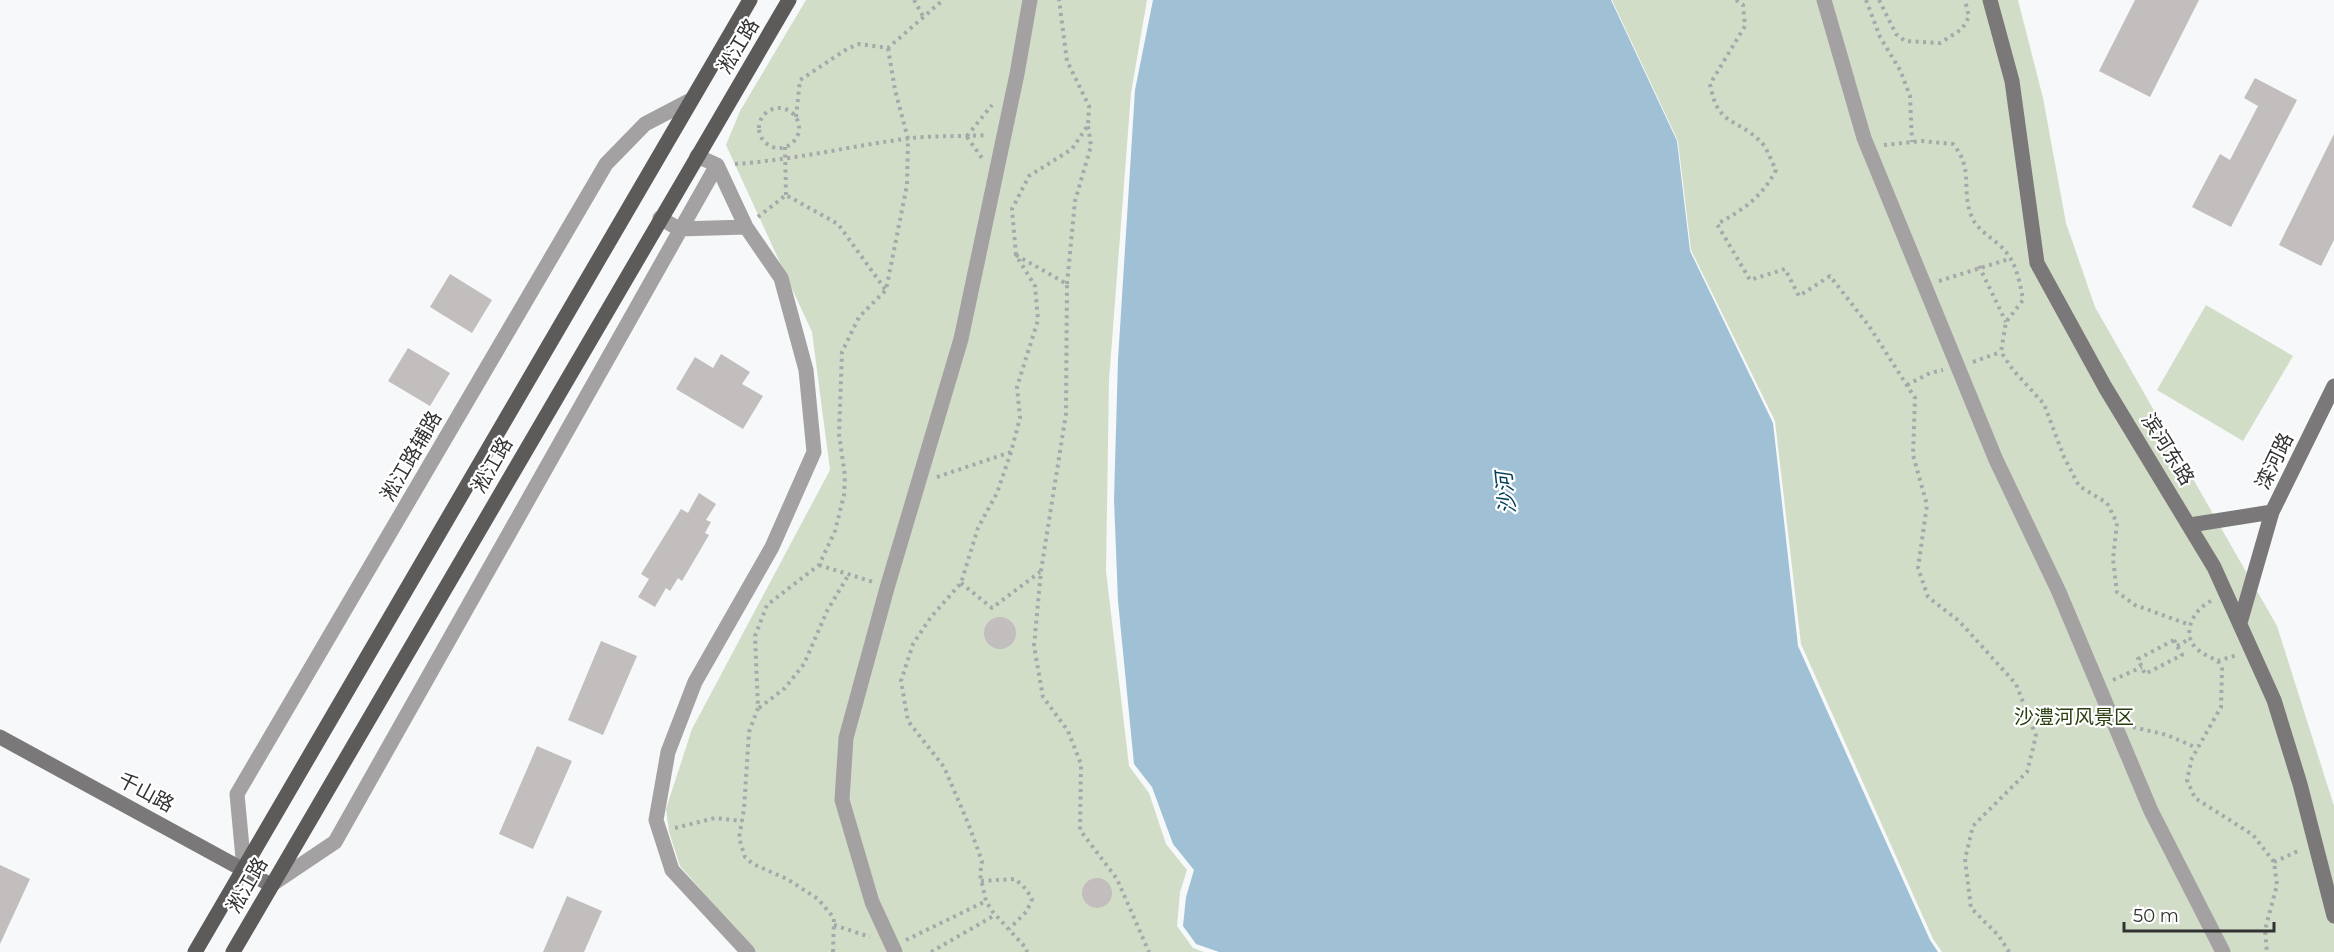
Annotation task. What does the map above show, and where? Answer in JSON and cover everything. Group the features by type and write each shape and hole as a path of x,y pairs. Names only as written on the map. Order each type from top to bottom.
{"main road":[{"name":"淞江路","path":"195,952 689,101 750,0"},
{"name":"淞江路","path":"233,952 789,0"}],"street":[{"path":"893,947 872,902 842,800 846,738 887,588 961,339 1017,75 1030,0"},
{"path":"1824,0 1868,148 1996,460 2059,592 2151,812 2223,952"},
{"name":"滨河东路","path":"1990,0 2012,81 2037,263 2105,387 2214,567 2240,623 2274,700 2334,916"},
{"name":"淞江路辅路","path":"244,869 237,795 606,164 645,124 689,101"},
{"path":"697,156 717,165 746,227 781,278 806,370 814,452 772,547 695,682 668,752 656,820 672,870 748,952"},
{"path":"272,885 335,842 717,165"},
{"path":"660,218 679,229 746,227"},
{"name":"滦河路","path":"2190,525 2272,512 2334,386"},
{"path":"2240,623 2272,512"},
{"name":"千山路","path":"0,737 272,885"}],"path":[{"path":"914,0 923,16"},
{"path":"888,48 943,0"},
{"path":"1059,0 1067,61 1089,106 1088,125 1091,146 1075,201 1067,284 1066,414 1041,571 1034,646 1043,697 1068,731 1081,764 1080,830 1117,879 1149,952"},
{"path":"1736,0 1743,5 1745,26 1710,84 1714,106 1732,123 1761,141 1776,170 1767,188 1743,211 1718,224 1750,280 1785,269 1799,296 1830,276 1869,326 1915,398 1913,455 1927,505 1918,568 1928,597 1959,621 2016,684 2036,736 2027,772 1973,826 1965,859 1971,908 1999,936 2009,952"},
{"path":"1866,0 1880,38 1900,70 1910,96 1912,142"},
{"path":"1879,0 1896,34 1905,41 1940,43 1962,28 1969,17 1965,0"},
{"path":"786,195 785,147 798,133 796,117 800,80 847,49 860,44 888,48"},
{"path":"833,952 834,918 818,899 745,857 739,838 749,732 758,708 754,636 767,605 819,565 835,531 844,495 845,476 839,434 842,352 859,317 886,290 907,185 908,138 895,90 888,48"},
{"path":"785,147 766,143 760,132 762,119 765,114 777,108 789,111 796,117"},
{"path":"1027,952 986,901 981,881 982,861 968,823 944,767 908,721 901,681 913,644 931,617 960,583 974,539 997,493 1020,418 1017,387 1038,320 1035,286 1016,255 1012,209 1029,176 1072,149 1088,125"},
{"path":"717,165 784,161 831,150 908,138 966,137"},
{"path":"1868,148 1912,142 1953,144 1964,157 1971,215 1983,232 2006,252 2018,274 2023,300 2006,322 2001,352 2013,370 2044,404 2064,457 2079,486 2107,503 2117,523 2113,559 2117,592 2135,605 2190,625"},
{"path":"786,195 838,224 886,290"},
{"path":"746,227 786,195"},
{"path":"1016,255 1067,284"},
{"path":"1924,286 1978,266 2009,259"},
{"path":"1978,266 2006,322"},
{"path":"920,483 1011,452"},
{"path":"819,565 887,588"},
{"path":"960,583 993,608 1041,571"},
{"path":"758,708 784,688 804,664 827,611 849,574"},
{"path":"2225,594 2201,606 2191,618 2191,638 2196,648 2218,661 2222,669 2221,707 2197,748 2187,780 2194,798 2253,835 2274,862 2277,885 2265,930 2267,952"},
{"path":"2177,646 2191,638"},
{"path":"2174,640 2182,655 2145,674 2142,667 2138,659 2174,640"},
{"path":"2218,661 2252,650"},
{"path":"2099,687 2142,667"},
{"path":"2115,725 2156,731 2197,748"},
{"path":"660,831 715,818 742,821"},
{"path":"2274,862 2315,843"},
{"path":"981,881 1015,879 1026,889 1032,899 1027,911 1009,929"},
{"path":"834,925 893,947 986,901"},
{"path":"930,952 995,915"}],"green space":[{"path":"806,0 1147,0 1131,93 1109,380 1106,571 1129,766 1149,793 1166,844 1187,870 1180,892 1177,926 1193,948 1204,952 755,952 680,866 669,832 666,809 692,729 830,470 812,332 726,145 740,111"},
{"name":"沙澧河风景区","path":"1612,0 2018,0 2043,98 2066,223 2095,307 2277,626 2334,806 2334,952 1942,952 1933,939 1801,644 1775,421 1691,250 1678,141"},
{"path":"2206,305 2293,356 2243,441 2157,390"}],"water":[{"name":"沙河","path":"1153,0 1611,0 1677,141 1690,251 1773,423 1798,646 1930,940 1938,952 1219,952 1196,944 1183,926 1186,897 1194,870 1173,844 1152,787 1134,764 1118,601 1114,499 1118,360 1135,90"}],"building":[{"path":"2135,0 2199,0 2150,97 2099,71"},
{"path":"2255,78 2297,100 2231,227 2192,207 2220,154 2230,160 2258,106 2244,98"},
{"path":"2334,134 2334,240 2321,266 2279,245"},
{"path":"450,274 492,300 472,333 430,307"},
{"path":"408,348 450,373 430,406 388,381"},
{"path":"721,354 750,372 742,384 763,396 743,429 676,389 695,357 713,368"},
{"path":"699,493 716,504 706,520 711,522 705,533 709,535 682,581 678,578 670,591 666,588 655,607 638,597 649,579 641,574 681,509 688,513"},
{"path":"1000,617 1011,622 1016,633 1011,644 1000,649 989,644 984,633 989,622"},
{"path":"601,641 637,656 603,735 568,720"},
{"path":"537,746 572,761 533,849 499,834"},
{"path":"0,865 30,879 0,944"},
{"path":"1097,878 1108,882 1112,893 1108,904 1097,908 1086,904 1082,893 1086,882"},
{"path":"567,896 602,911 584,952 543,952"}]}
